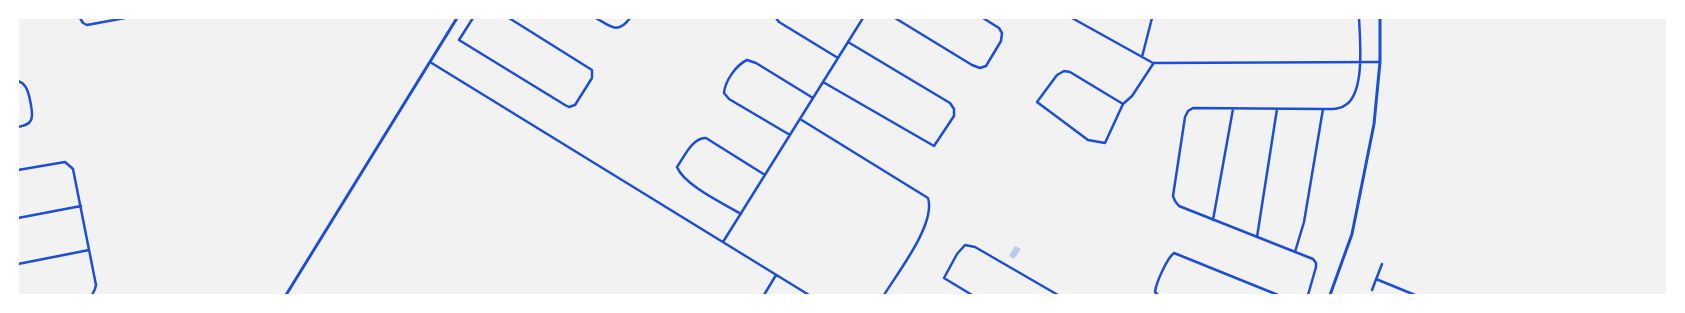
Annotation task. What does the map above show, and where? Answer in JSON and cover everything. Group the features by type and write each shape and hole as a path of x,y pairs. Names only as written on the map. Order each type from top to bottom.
{"street":[{"path":"80,18 82,24 87,25 125,18"},
{"path":"286,295 457,18"},
{"path":"473,18 459,40 565,105 569,107 575,105 592,78 592,70 509,18"},
{"path":"596,18 615,28 622,27 630,18"},
{"path":"776,18 779,22 838,58"},
{"path":"895,18 972,65 980,68 986,66 1001,41 1002,33 999,28 983,18"},
{"path":"1072,18 1077,19 1154,63 1380,62"},
{"path":"1142,57 1152,18"},
{"path":"1308,295 1315,274 1316,263 1314,259 1213,220 1179,206 1175,202 1173,196 1185,116 1188,111 1193,108 1323,109 1342,107 1351,100 1356,89 1361,61 1359,18"},
{"path":"1330,295 1352,234 1374,124 1380,62 1380,18"},
{"path":"723,242 861,19"},
{"path":"823,82 934,146 954,116 954,109 950,103 848,42"},
{"path":"790,135 729,99 724,93 724,87 739,63 747,60 756,62 813,98"},
{"path":"430,62 809,295"},
{"path":"1123,104 1070,72 1064,71 1057,75 1037,102 1088,140 1105,143 1123,104 1132,96 1154,63"},
{"path":"18,81 24,84 27,88 32,119 29,123 18,127"},
{"path":"1213,220 1233,109"},
{"path":"1257,237 1277,109"},
{"path":"1295,252 1304,222 1323,109"},
{"path":"800,119 928,198 930,206 923,232 884,295"},
{"path":"740,214 688,182 680,174 677,167 696,140 706,138 765,175"},
{"path":"18,170 65,162 73,169 96,285 92,295"},
{"path":"18,218 81,206"},
{"path":"972,295 944,278 957,254 965,245 975,247 1058,295"},
{"path":"18,264 89,250"},
{"path":"1158,295 1155,292 1156,287 1170,257 1174,253 1278,295"},
{"path":"1372,290 1382,264"},
{"path":"764,295 776,276"},
{"path":"1376,279 1415,295"}],"building":[{"path":"1015,246 1021,249 1014,259 1009,256"}]}
